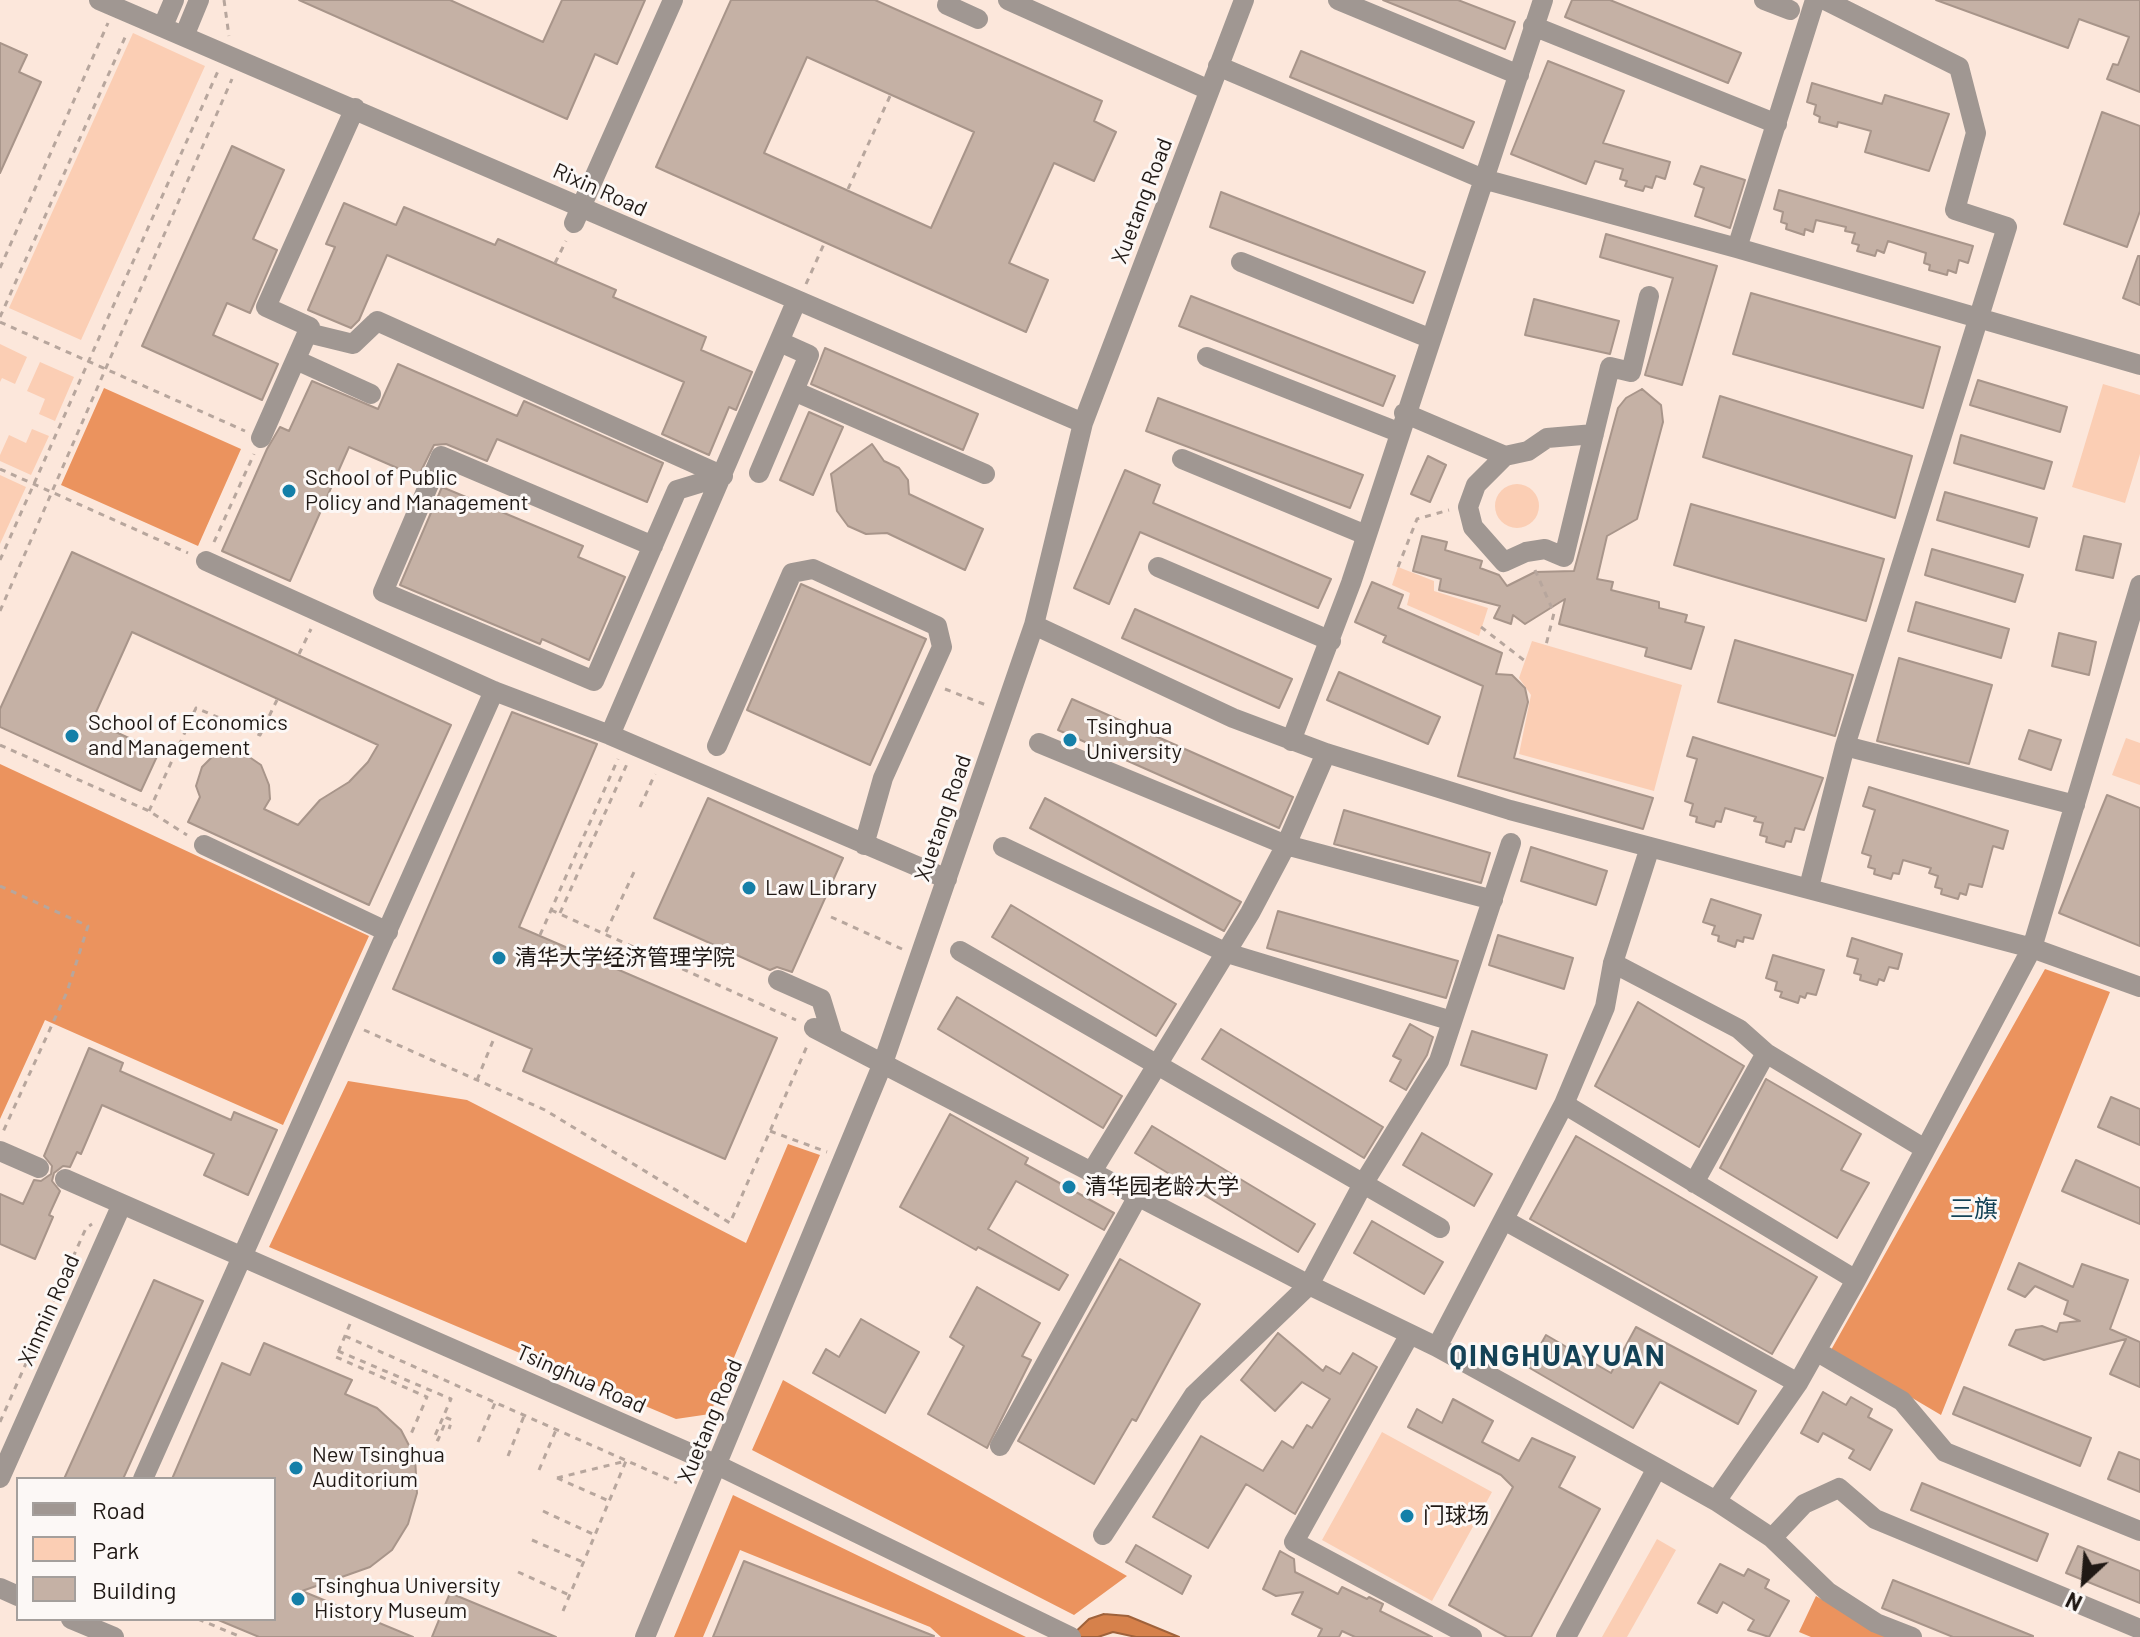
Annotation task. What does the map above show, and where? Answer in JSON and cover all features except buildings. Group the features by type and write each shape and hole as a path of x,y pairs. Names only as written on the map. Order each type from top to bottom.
{"street":[{"path":"163,26 174,0"},
{"path":"185,34 199,0"},
{"path":"578,215 673,0"},
{"path":"950,0 947,5 978,19"},
{"path":"1008,0 1209,90"},
{"name":"Xuetang Road","path":"645,1637 883,1063 1034,625 1083,423 1244,0"},
{"path":"1338,0 1519,75"},
{"path":"1291,741 1331,641 1543,0"},
{"path":"1764,0 1790,10"},
{"path":"1737,248 1815,0"},
{"path":"1809,887 1845,746 2007,227 1955,210 1976,133 1959,67 1825,0"},
{"name":"Rixin Road","path":"107,4 185,34 228,56 355,108 578,215 796,302 1083,423"},
{"path":"1533,26 1777,124"},
{"path":"1218,66 1483,179 1737,248 2140,365"},
{"path":"261,438 310,327 266,307 355,108"},
{"path":"1241,262 1429,338"},
{"path":"1505,456 1476,485 1468,507 1473,527 1504,562 1526,552 1545,549 1564,557 1610,367 1631,372 1649,296"},
{"path":"623,741 723,476 796,302"},
{"path":"308,333 353,344 376,322 723,476"},
{"path":"759,473 809,355 780,342"},
{"path":"1207,357 1505,456 1528,451 1547,438 1594,434"},
{"path":"296,360 371,394"},
{"path":"794,391 985,474"},
{"path":"653,546 441,456 383,592 594,681 653,546 677,490 723,476"},
{"path":"1182,459 1366,535"},
{"path":"206,561 494,691 623,741 947,879"},
{"path":"1158,567 1331,641"},
{"path":"717,746 792,573 813,569 937,626 942,647 883,778 864,845"},
{"path":"1716,1501 1798,1383 2032,948 2140,585"},
{"path":"1034,625 1233,718 1326,753 1510,810 2032,948 2140,987"},
{"path":"144,1477 239,1256 388,932 494,691"},
{"path":"1039,743 1286,845 1493,900"},
{"path":"1845,746 2075,805"},
{"path":"1091,1173 1227,953 1286,845 1326,753"},
{"path":"1103,1535 1194,1395 1309,1285 1363,1184 1439,1061 1511,843"},
{"path":"204,845 388,932"},
{"path":"1003,847 1227,953 1452,1021"},
{"path":"1437,1347 1564,1104 1605,1007 1613,963 1650,847"},
{"path":"360,908 388,932"},
{"path":"960,951 1440,1228"},
{"path":"1613,963 1739,1029 1766,1053 1925,1149"},
{"path":"778,980 821,999 833,1038"},
{"path":"814,1028 1137,1198 1437,1347 1657,1468 1716,1501 1772,1538 1828,1592 1876,1623 1912,1637"},
{"path":"1694,1183 1766,1053"},
{"path":"1564,1104 1856,1280"},
{"path":"0,1151 39,1168"},
{"name":"Tsinghua Road","path":"65,1179 717,1465 1065,1634"},
{"path":"1000,1446 1137,1198"},
{"name":"Xinmin Road","path":"0,1478 122,1204"},
{"path":"1504,1220 1798,1383"},
{"path":"1410,1334 1294,1542 1472,1637"},
{"path":"1816,1351 1902,1401 1945,1452 2140,1531"},
{"path":"1566,1637 1657,1468"},
{"path":"1772,1538 1804,1504 1839,1488 1875,1519 2140,1629"},
{"path":"80,1621 114,1637"}],"path":[{"path":"0,611 229,88 233,75 228,56 224,0"},
{"path":"0,268 107,4"},
{"path":"0,469 206,561 261,438 0,320 135,15"},
{"path":"0,560 228,56"},
{"path":"848,189 890,96"},
{"path":"555,263 578,215"},
{"path":"796,302 824,244"},
{"path":"1398,567 1417,519 1468,507"},
{"path":"1526,552 1554,613 1546,645"},
{"path":"299,654 320,611"},
{"path":"1481,627 1525,661"},
{"path":"926,682 989,707"},
{"path":"149,811 196,708 260,735 277,700"},
{"path":"540,935 623,741"},
{"path":"560,913 623,741"},
{"path":"0,745 149,811 204,845"},
{"path":"640,807 662,758"},
{"path":"606,932 635,870"},
{"path":"0,886 88,926 67,992 0,1137"},
{"path":"346,1022 545,1110 730,1223 814,1028 606,932 551,910"},
{"path":"831,917 905,951"},
{"path":"477,1080 495,1036"},
{"path":"770,1131 831,1153"},
{"path":"0,1422 86,1228 122,1204"},
{"path":"351,1320 336,1357 427,1397 411,1434"},
{"path":"345,1336 677,1483"},
{"path":"338,1351 451,1399 434,1438 438,1440 447,1418 452,1420 449,1429"},
{"path":"478,1442 495,1403"},
{"path":"508,1456 524,1416"},
{"path":"539,1470 556,1430"},
{"path":"563,1611 626,1461"},
{"path":"609,1501 557,1478 626,1461"},
{"path":"543,1511 595,1535"},
{"path":"532,1540 583,1562"},
{"path":"518,1572 569,1595"},
{"path":"203,1621 241,1637"}],"green space":[{"path":"133,33 205,66 81,340 9,308"},
{"path":"0,344 27,357 15,384 2,378 0,382"},
{"path":"40,362 74,377 55,421 39,414 45,399 27,391"},
{"path":"2103,384 2140,395 2140,454 2125,503 2072,487"},
{"path":"32,429 49,436 31,475 0,461 0,455 9,435 26,443"},
{"path":"0,475 26,487 0,544"},
{"path":"1517,484 1532,491 1539,506 1532,521 1517,528 1502,521 1495,506 1502,491"},
{"path":"1398,567 1434,581 1434,591 1488,608 1479,636 1407,605 1410,593 1392,585"},
{"path":"1532,641 1682,685 1654,791 1519,754 1531,695 1519,678"},
{"path":"2126,738 2140,743 2140,785 2112,775"},
{"name":"门球场","path":"1382,1432 1492,1492 1432,1601 1322,1540"},
{"path":"1657,1539 1676,1550 1627,1637 1602,1637"}],"shaded area":[{"path":"104,388 241,449 198,546 61,485"},
{"path":"0,764 369,936 283,1125 45,1020 0,1119"},
{"path":"2045,969 2110,992 1941,1415 1831,1350"},
{"path":"348,1081 467,1100 746,1243 788,1144 820,1155 710,1414 676,1419 269,1247"},
{"path":"783,1380 1127,1576 1074,1615 752,1450"},
{"path":"733,1495 1026,1637 941,1637 930,1627 740,1550 703,1637 674,1637"},
{"path":"1816,1596 1891,1637 1811,1637 1799,1632"},
{"path":"1104,1614 1128,1616 1179,1637 1136,1637 1113,1632 1098,1637 1070,1637 1089,1619"}],"place":[{"name":"School of Public Policy and Management","path":"289,491"},
{"name":"School of Economics and Management","path":"72,736"},
{"name":"Tsinghua University","path":"1070,740"},
{"name":"Law Library","path":"749,888"},
{"name":"清华大学经济管理学院","path":"499,958"},
{"name":"清华园老龄大学","path":"1069,1187"},
{"name":"New Tsinghua Auditorium","path":"296,1468"},
{"name":"门球场","path":"1407,1516"},
{"name":"Tsinghua University History Museum","path":"298,1599"}],"district":[{"name":"三旗","path":"1974,1209"},
{"name":"QINGHUAYUAN","path":"1558,1356"}]}
